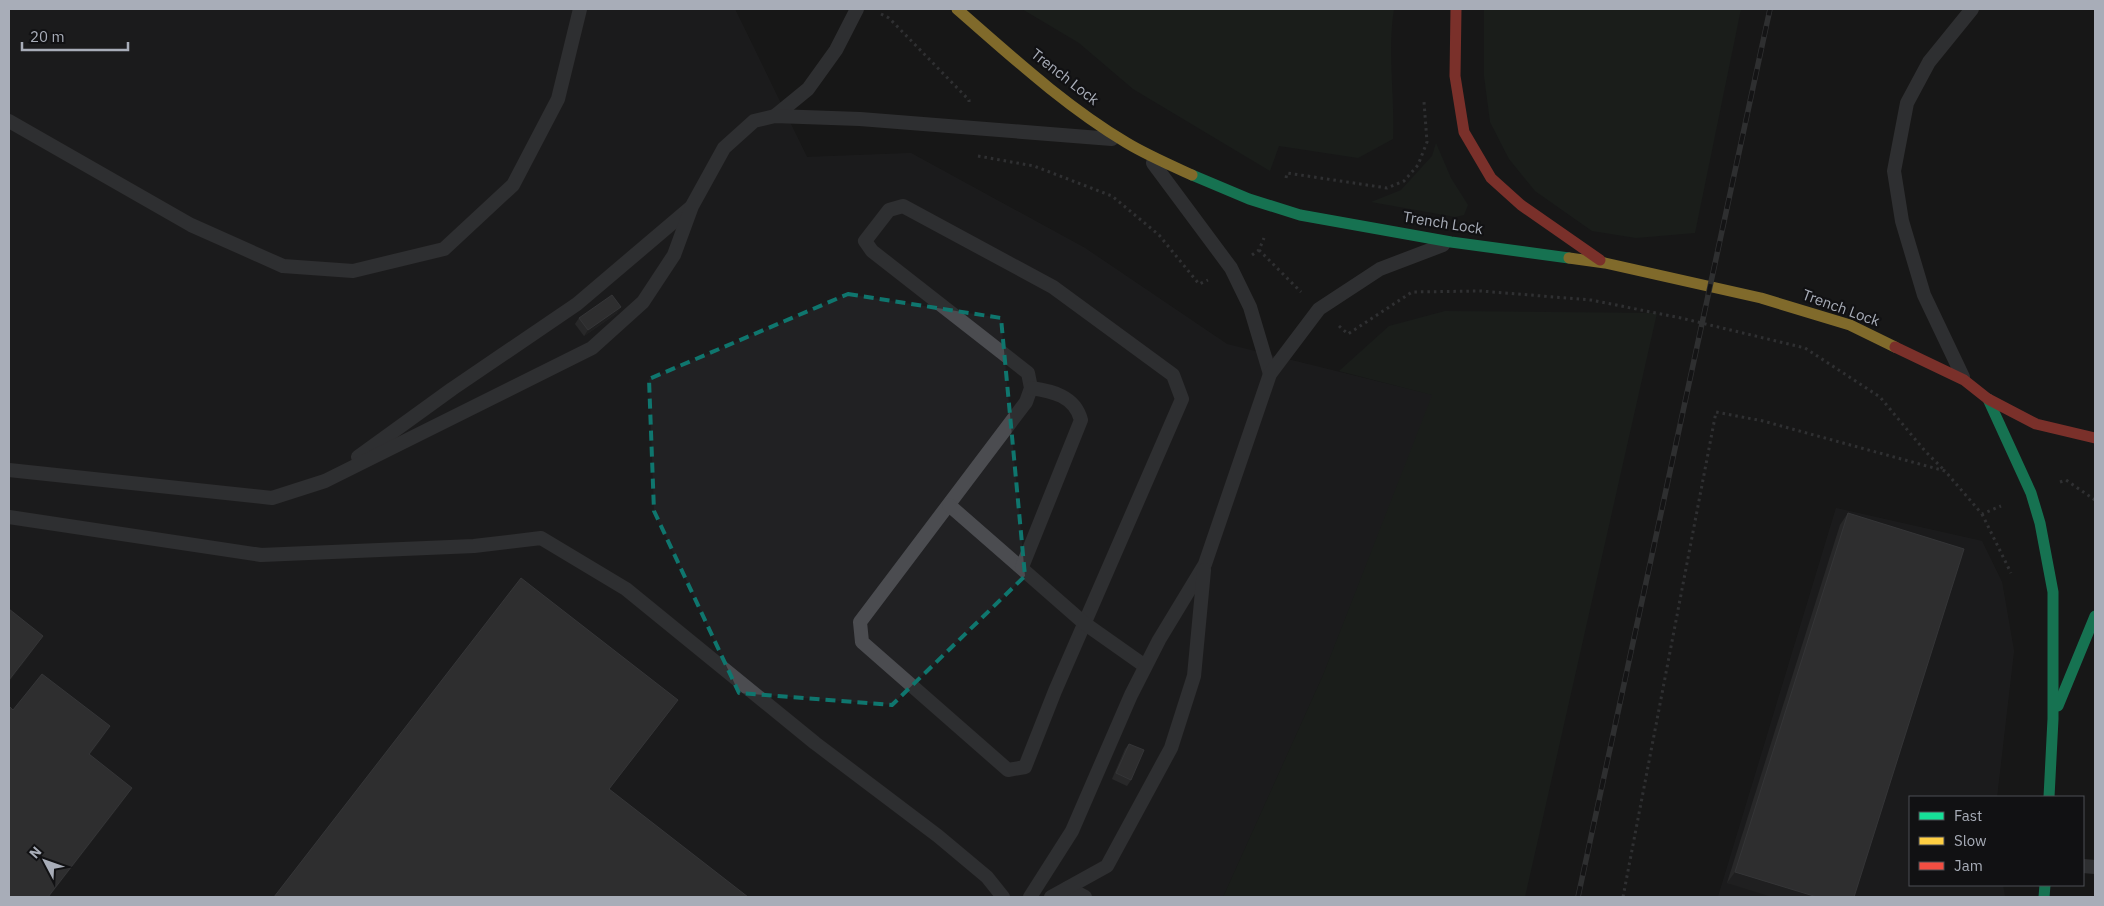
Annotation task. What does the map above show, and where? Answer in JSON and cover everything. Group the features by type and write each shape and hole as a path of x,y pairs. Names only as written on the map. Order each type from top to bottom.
{"main road":[{"name":"Trench Lock","path":"957,9 1000,47 1081,111 1122,140 1207,182 1277,209 1300,215 1451,242 1605,263 1761,298 1850,326 1964,380 1988,399 2036,424 2095,438"},
{"path":"1456,9 1455,76 1464,132 1491,178 1521,205 1605,263"},
{"path":"1988,399 2031,492 2040,522 2053,592 2053,719 2049,796"},
{"path":"2053,719 2095,616"}],"lane":[{"path":"9,121 191,225 283,266 353,271 444,249 513,185 558,99 580,9"},
{"path":"775,116 808,89 836,50 857,9"},
{"name":"Trench Lock","path":"1964,380 1924,294 1902,221 1894,171 1907,103 1929,62 1972,9"},
{"path":"9,470 272,498 325,481 592,348 643,302 674,254 692,206 724,148 754,121 775,116 860,119 1122,140"},
{"path":"1145,152 1231,268 1250,307 1270,374"},
{"path":"325,481 452,389 577,304 692,206"},
{"path":"904,206 1053,287 1173,375 1182,399 1084,623 1025,767 1008,770 862,642 860,622 950,505 1026,402 1030,388 1028,373 872,251 866,241 890,210 904,206"},
{"path":"1030,897 1072,831 1123,712 1145,666 1205,564 1270,374 1319,309 1380,269 1451,242"},
{"path":"1022,567 1082,420 1079,410 1067,398 1050,390 1030,388"},
{"path":"950,505 1084,623 1145,666"},
{"path":"9,517 261,555 474,546 541,538 626,589 815,744 938,836 987,877 1003,897"},
{"path":"1051,897 1107,866 1171,748 1194,676 1205,564"},
{"path":"1068,888 1085,897"}],"path":[{"path":"877,12 889,18 969,100 964,154 1034,166 1112,196 1159,234 1199,284 1231,268 1259,250 1277,209 1288,173 1387,188 1404,181 1418,165 1427,142 1424,97"},
{"path":"1259,250 1319,309 1348,334 1412,292 1481,291 1591,300 1681,318 1805,348 1880,397 1925,451 1982,514 2011,573"},
{"path":"1623,897 1716,412 1763,421 1945,471"},
{"path":"1982,514 2031,492 2066,480 2095,500"}],"highlighted area":[{"path":"848,294 1001,318 1025,576 892,705 739,693 654,511 649,379"}],"shaded area":[{"path":"9,9 735,9 807,157 911,153 1085,248 1227,344 1433,395 1323,675 1223,897 9,897"},
{"path":"1022,9 1394,9 1391,41 1393,139 1358,158 1279,146 1270,171 1133,89 1079,43"},
{"path":"1484,9 1741,9 1695,233 1636,238 1592,231 1535,191 1509,159 1490,122 1484,76"},
{"path":"1436,143 1451,178 1468,205 1464,215 1455,217 1371,202 1401,190 1432,156"},
{"path":"1445,311 1657,313 1525,897 1223,897 1323,675 1432,395 1339,371 1389,326"},
{"path":"1836,508 1982,541 2002,582 2014,651 1997,796 1909,796 1909,886 2003,886 2005,897 1718,897"}],"building":[{"path":"612,295 621,307 588,330 579,318"},
{"path":"1848,513 1964,549 1854,897 1817,897 1735,872"},
{"path":"521,578 678,700 609,789 748,897 274,897"},
{"path":"9,609 43,636 9,680"},
{"path":"42,674 110,726 89,754 132,788 48,897 9,897 9,706 13,710"},
{"path":"1129,744 1144,750 1131,780 1116,773"}],"railway":[{"path":"1578,897 1770,9"}],"traffic: fast":[{"path":"1192,175 1249,199 1300,215 1451,242 1569,258"},
{"path":"1988,399 2031,493 2040,523 2053,592 2053,719 2049,796"},
{"path":"2058,706 2095,616"},
{"path":"2044,897 2045,886"}],"traffic: slow":[{"path":"957,9 1039,80 1104,129 1159,160 1192,175"},
{"path":"1569,258 1605,263 1761,298 1850,325 1895,347"}],"traffic: jam":[{"path":"1456,9 1455,76 1464,132 1491,178 1521,205 1600,260"},
{"path":"1895,347 1964,380 1988,399 2036,424 2095,438"}]}
